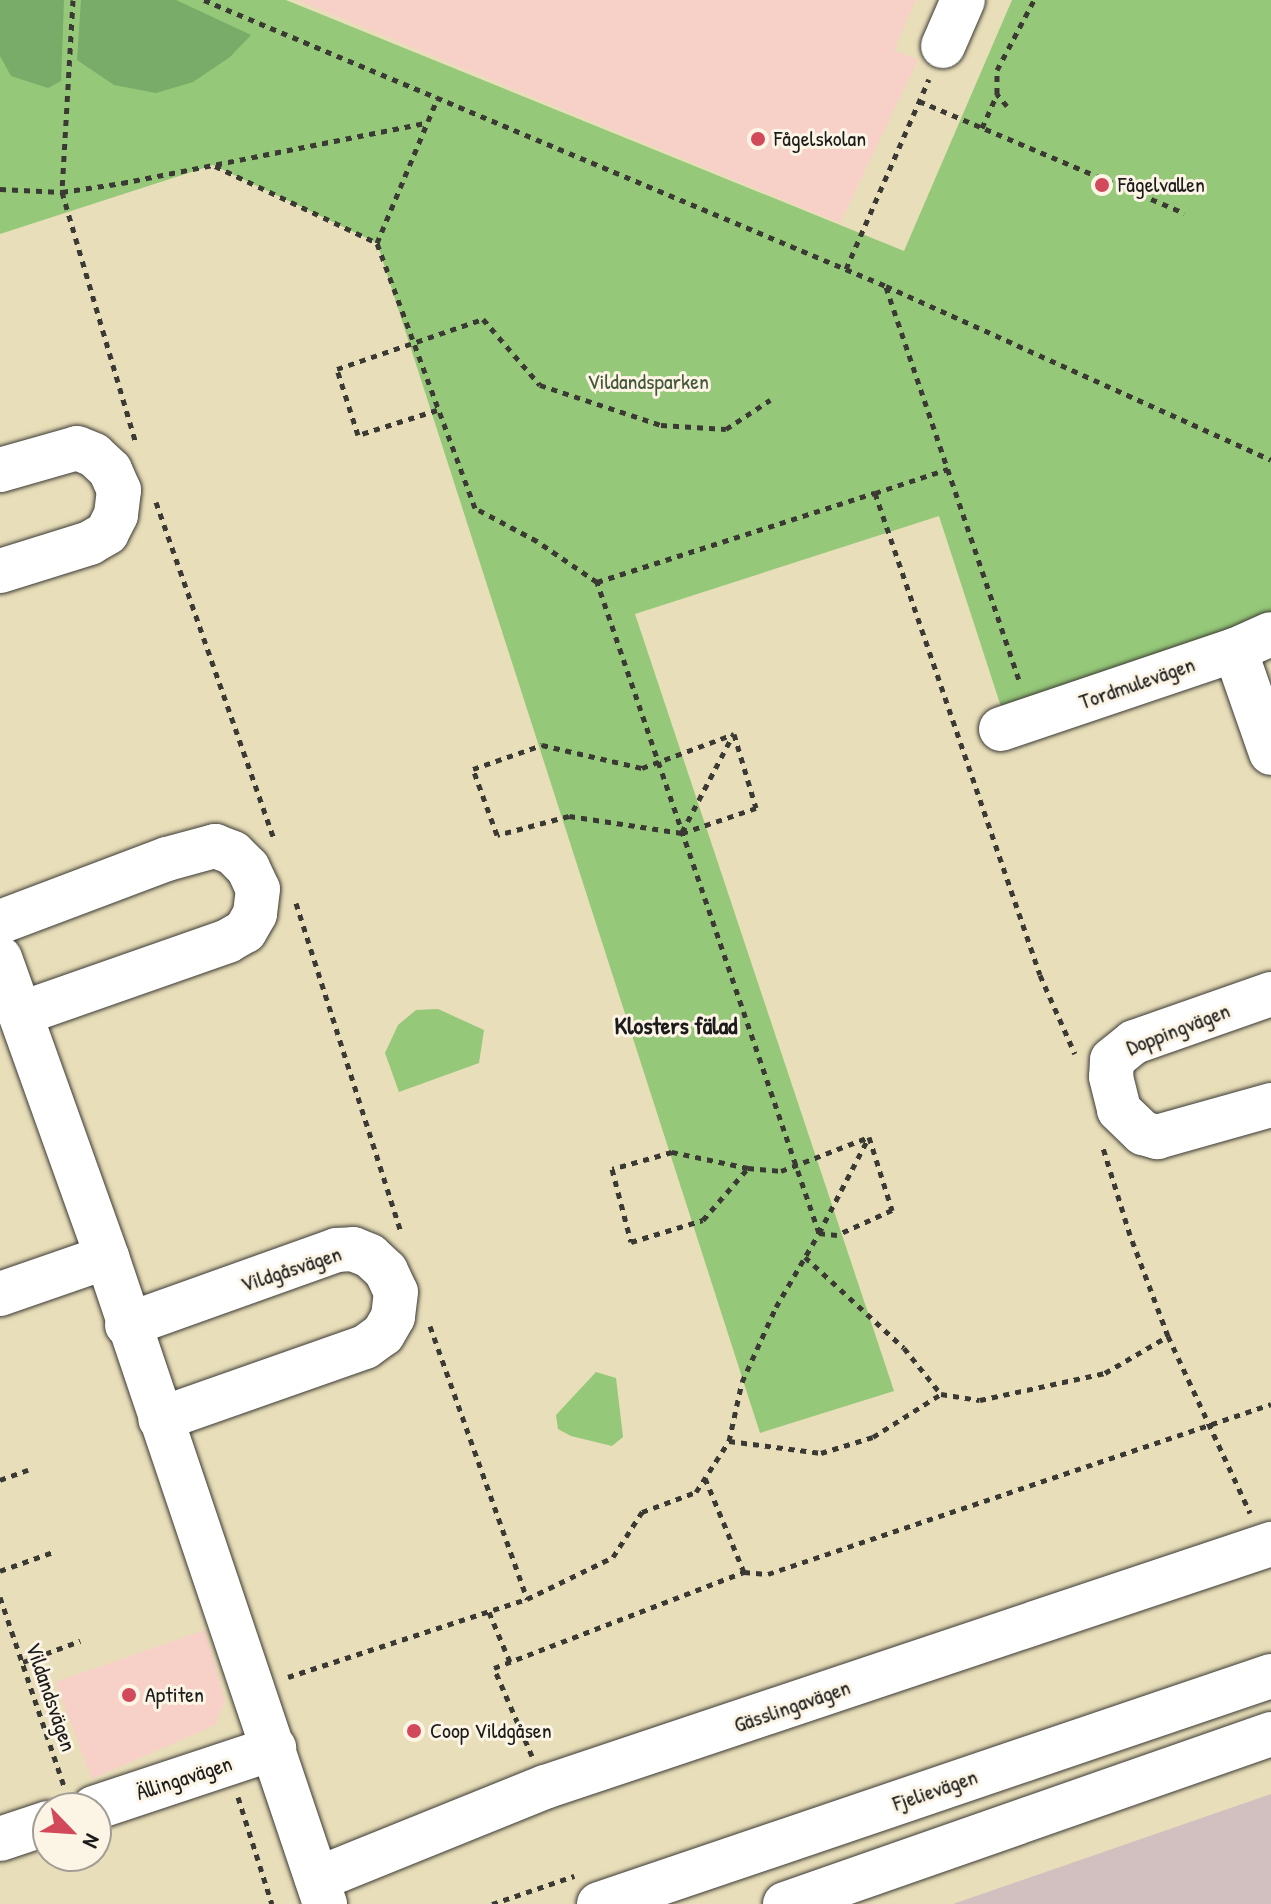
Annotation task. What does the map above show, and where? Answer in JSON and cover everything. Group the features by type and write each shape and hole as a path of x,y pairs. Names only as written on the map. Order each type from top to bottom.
{"street":[{"path":"943,46 963,0"},
{"path":"0,470 77,448 94,455 110,470 119,490 116,515 107,533 90,543 0,571"},
{"path":"1253,642 1271,753"},
{"name":"Tordmulevägen","path":"1016,723 1253,642"},
{"path":"0,922 167,859 215,846 233,853 248,868 258,889 255,914 245,931 228,941 20,1014"},
{"path":"0,958 107,1257 127,1325 321,1892"},
{"name":"Doppingvägen","path":"1271,994 1120,1049 1112,1060 1111,1077 1119,1110 1143,1133 1157,1137 1271,1105"},
{"name":"Vildgåsvägen","path":"127,1325 336,1250 353,1249 370,1256 386,1271 396,1292 393,1317 383,1334 365,1347 160,1419"},
{"path":"0,1294 107,1257"},
{"name":"Gässlingavägen","path":"321,1892 545,1787 1268,1545"},
{"name":"Fjelievägen","path":"599,1904 1271,1676"},
{"path":"785,1904 1271,1734"},
{"name":"Ällingavägen","path":"112,1796 274,1748"},
{"name":"Ällingavägen","path":"0,1839 32,1825"}],"path":[{"path":"73,0 62,192 136,445"},
{"path":"204,0 886,286 1271,460"},
{"path":"982,128 997,94 997,70 1034,0"},
{"path":"846,269 943,46"},
{"path":"997,94 1007,106"},
{"path":"377,243 438,97"},
{"path":"919,101 1184,213"},
{"path":"0,189 62,192 426,123"},
{"path":"213,165 377,243 475,508 537,541 597,582 819,1233"},
{"path":"886,286 948,469 1016,723"},
{"path":"437,410 358,435 337,369 483,319 540,385 661,425 726,429 770,400"},
{"path":"597,582 948,469"},
{"path":"875,493 1040,975 1080,1066"},
{"path":"155,497 277,850"},
{"path":"734,734 756,808 682,833 569,816 497,835 473,769 542,745 642,768 734,734"},
{"path":"682,833 734,734"},
{"path":"291,890 405,1243"},
{"path":"748,1168 703,1220 631,1242 612,1169 672,1152 748,1168 781,1171 794,1163 869,1137"},
{"path":"254,1689 527,1599 613,1557 642,1512 696,1492 729,1441 742,1382 776,1307 869,1137"},
{"path":"819,1233 837,1235 892,1210 869,1137"},
{"path":"1102,1145 1130,1235 1168,1336 1268,1545"},
{"path":"805,1257 904,1348 941,1394"},
{"path":"427,1318 527,1599"},
{"path":"729,1441 821,1453 873,1437 941,1394 980,1400 1105,1373 1168,1336"},
{"path":"545,1787 494,1668 744,1572 768,1574 1271,1404"},
{"path":"0,1480 28,1470"},
{"path":"705,1478 744,1572"},
{"path":"0,1571 53,1552"},
{"name":"Vildandsvägen","path":"0,1597 65,1792"},
{"path":"489,1612 510,1662"},
{"path":"23,1662 80,1641"},
{"path":"232,1790 237,1795 272,1904"}],"shaded area":[{"name":"Fågelskolan","path":"297,0 916,0 894,50 918,60 840,223"},
{"path":"205,1630 225,1701 215,1725 92,1779 55,1682"},
{"path":"1271,1794 1271,1904 953,1904"}],"green space":[{"name":"Vildandsparken","path":"0,0 286,0 904,251 1012,0 1271,0 1271,620 1005,719 939,516 635,614 894,1391 760,1433 377,243 213,165 0,234"},
{"path":"0,0 64,0 61,81 48,88 11,76 0,56"},
{"path":"81,0 176,0 251,35 230,57 193,82 156,93 114,85 77,60"},
{"path":"438,1009 484,1030 479,1063 399,1092 385,1053 398,1025 416,1010"},
{"path":"596,1372 616,1378 623,1437 612,1446 571,1436 558,1429 556,1415"}],"place":[{"name":"Fågelskolan","path":"758,139"},
{"name":"Fågelvallen","path":"1102,185"},
{"name":"Aptiten","path":"129,1695"},
{"name":"Coop Vildgåsen","path":"414,1731"}],"district":[{"name":"Klosters fälad","path":"676,1026"}]}
